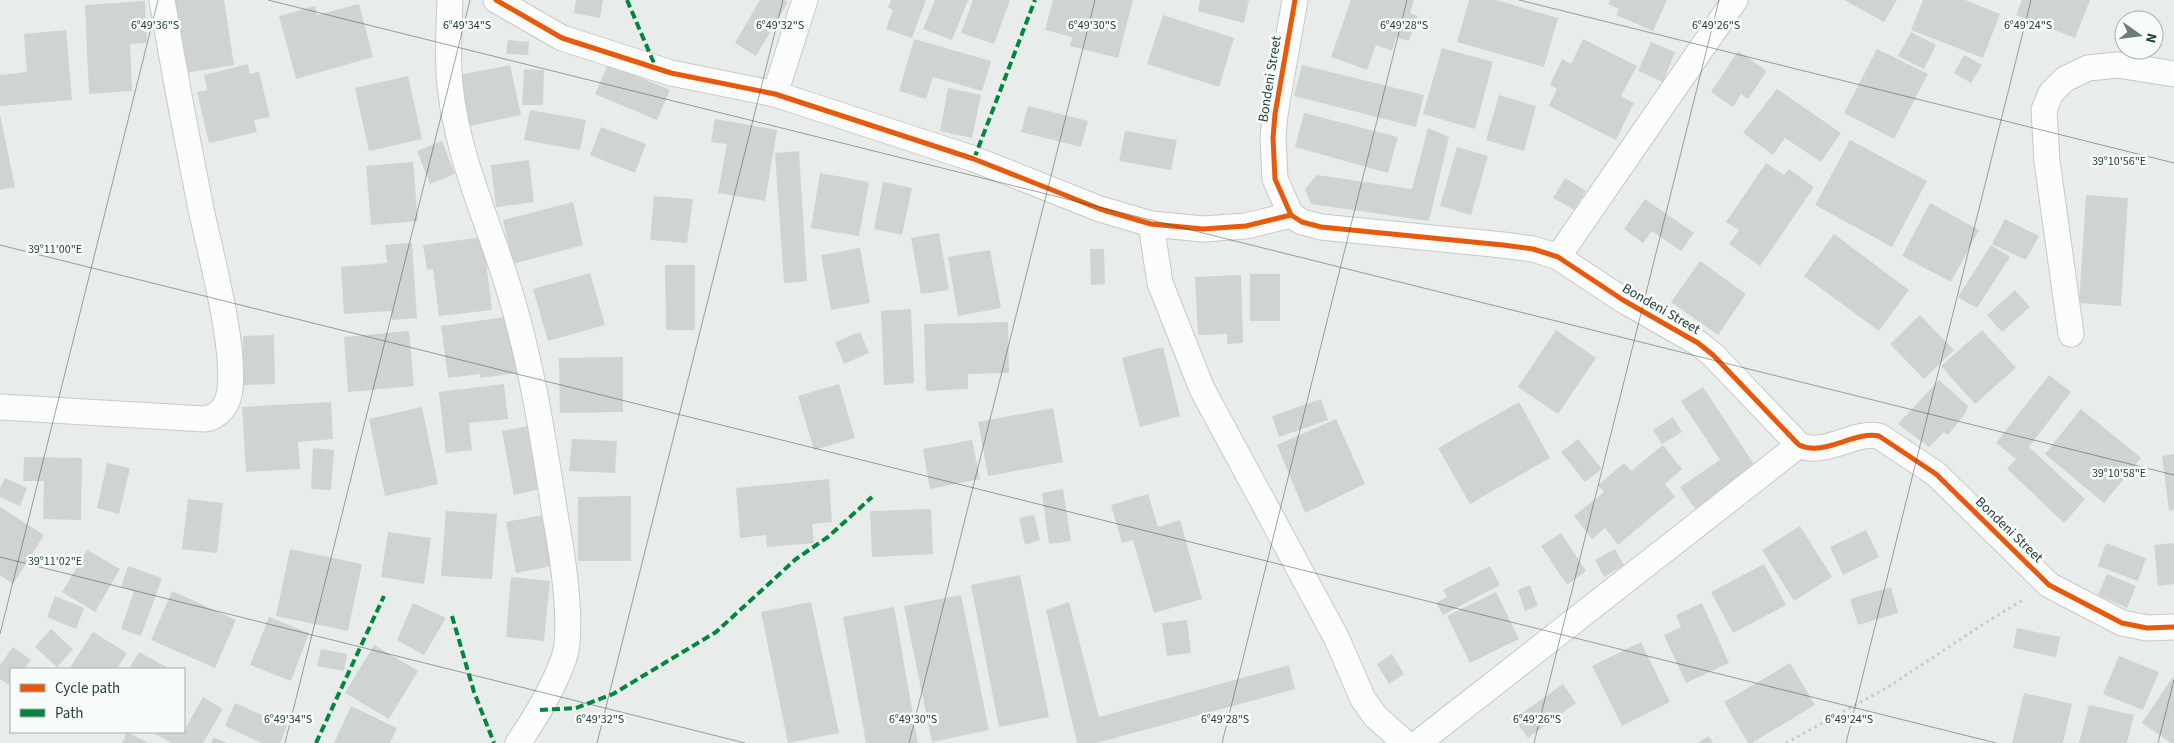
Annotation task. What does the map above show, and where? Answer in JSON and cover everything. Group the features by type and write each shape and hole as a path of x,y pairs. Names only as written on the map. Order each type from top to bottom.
{"street":[{"path":"0,407 204,419 215,416 224,409 228,398 230,354 188,144 162,0"},
{"path":"450,0 448,36 450,86 471,174 512,297 530,365 563,561 566,629 564,658 540,710 518,743"},
{"path":"496,0 562,38 671,73 775,94 974,159 1100,209 1151,224 1203,229 1246,226 1291,215"},
{"path":"775,94 805,0"},
{"name":"Bondeni Street","path":"1295,0 1275,114 1273,138 1276,179 1291,215 1302,222 1321,227 1503,245 1533,249 1558,257 1623,300 1698,343 1713,355 1799,445 1819,448 1871,435 1879,436 1936,474 2049,585 2122,623 2147,628 2174,627"},
{"path":"1558,257 1735,0"},
{"path":"2071,334 2047,161 2044,110 2051,93 2065,79 2088,68 2118,65 2174,74"},
{"path":"1151,224 1160,283 1202,389 1337,639 1363,699 1375,716 1406,743"},
{"path":"1418,743 1799,445"}],"path":[{"path":"1786,743 1888,687 1985,623 2049,585"}],"building":[{"path":"174,0 224,0 234,65 185,73"},
{"path":"576,0 603,0 600,18 574,13"},
{"path":"760,0 784,0 788,2 756,56 735,43"},
{"path":"891,0 926,0 912,38 886,29 893,10 888,7"},
{"path":"935,0 968,0 952,40 923,29"},
{"path":"973,0 1010,0 994,44 961,33"},
{"path":"1053,0 1133,0 1118,58 1070,46 1072,37 1045,30"},
{"path":"1200,0 1249,0 1244,23 1198,11"},
{"path":"1351,0 1414,0 1410,13 1418,16 1409,41 1396,37 1392,51 1376,45 1367,70 1331,57"},
{"path":"1469,0 1496,0 1558,18 1544,67 1457,42"},
{"path":"1610,0 1667,0 1653,31 1616,15 1619,9 1608,4"},
{"path":"1844,0 1897,0 1884,22"},
{"path":"1923,0 1965,0 2000,14 1983,58 1911,30"},
{"path":"2022,0 2090,0 2075,38 2016,15"},
{"path":"145,1 147,43 130,44 132,91 89,94 85,5"},
{"path":"359,4 373,57 296,79 279,16 315,6 317,15"},
{"path":"1163,15 1234,38 1219,87 1147,64"},
{"path":"66,30 72,100 0,106 0,75 27,72 24,34"},
{"path":"1911,32 1936,45 1924,69 1898,56"},
{"path":"914,39 991,61 982,91 933,77 926,99 899,91"},
{"path":"1583,39 1637,66 1621,96 1634,103 1616,140 1549,106 1557,89 1550,85 1562,59 1571,64"},
{"path":"508,40 529,42 528,55 506,54"},
{"path":"1651,42 1675,52 1663,82 1638,71"},
{"path":"1442,48 1493,62 1475,129 1423,114"},
{"path":"1877,49 1928,74 1894,139 1844,113"},
{"path":"1738,51 1767,71 1748,99 1741,94 1733,107 1711,92"},
{"path":"1964,55 1982,65 1971,83 1954,73"},
{"path":"248,64 250,74 259,72 270,117 254,120 257,132 209,143 197,92 207,90 204,75"},
{"path":"608,64 670,90 657,120 595,94"},
{"path":"510,65 521,115 470,126 459,75"},
{"path":"1302,65 1424,95 1416,127 1294,96"},
{"path":"524,69 544,70 543,105 522,105"},
{"path":"408,76 422,139 369,151 355,88"},
{"path":"948,88 981,95 972,138 940,131"},
{"path":"1777,89 1841,133 1821,162 1785,138 1773,155 1743,133"},
{"path":"1499,95 1536,106 1524,151 1486,140"},
{"path":"1028,106 1088,121 1081,147 1021,132"},
{"path":"530,110 586,120 580,150 524,140"},
{"path":"1304,113 1398,137 1388,173 1295,147"},
{"path":"0,114 15,187 0,190"},
{"path":"715,119 777,130 765,201 718,193 727,144 711,142"},
{"path":"601,127 646,144 635,173 590,155"},
{"path":"1428,128 1449,137 1429,221 1311,204 1305,189 1317,175 1412,189"},
{"path":"1125,131 1177,140 1171,170 1119,161"},
{"path":"1850,140 1927,181 1892,247 1815,205"},
{"path":"442,141 455,174 430,184 417,151"},
{"path":"1457,147 1488,156 1471,215 1440,206"},
{"path":"799,151 807,281 784,283 775,153"},
{"path":"529,160 534,202 496,207 491,165"},
{"path":"413,162 418,221 371,225 366,166"},
{"path":"1766,163 1784,175 1789,169 1814,187 1760,266 1729,244 1739,230 1726,222"},
{"path":"820,173 869,182 859,236 811,228"},
{"path":"1565,178 1586,191 1574,210 1553,198"},
{"path":"883,182 912,188 902,235 874,229"},
{"path":"2086,195 2128,198 2121,306 2079,303"},
{"path":"654,196 693,199 687,243 650,240"},
{"path":"1645,199 1694,233 1681,251 1652,231 1643,243 1624,229"},
{"path":"573,202 583,245 513,264 503,220"},
{"path":"1930,203 1979,230 1951,282 1902,256"},
{"path":"2005,219 2039,236 2026,260 1992,244"},
{"path":"939,233 949,290 921,294 911,238"},
{"path":"1834,234 1909,290 1879,331 1804,276"},
{"path":"483,237 492,310 439,316 433,269 427,270 423,245"},
{"path":"412,243 417,318 392,320 391,311 344,314 341,267 387,263 385,245"},
{"path":"1991,245 2010,257 1977,308 1958,297"},
{"path":"860,248 870,303 831,310 821,255"},
{"path":"1090,249 1104,249 1105,284 1091,285"},
{"path":"990,250 1001,308 958,316 948,257"},
{"path":"1700,261 1746,294 1718,335 1671,302"},
{"path":"665,265 695,265 695,330 666,330"},
{"path":"590,273 605,325 548,341 533,289"},
{"path":"1250,274 1280,274 1280,321 1250,321"},
{"path":"1241,275 1243,343 1227,344 1227,334 1198,335 1195,277"},
{"path":"2015,290 2030,307 2002,332 1987,315"},
{"path":"911,309 914,383 884,385 881,311"},
{"path":"1920,315 1954,350 1924,379 1890,344"},
{"path":"511,316 518,373 480,378 480,374 448,378 441,326"},
{"path":"1008,322 1009,373 968,374 968,389 926,391 924,324"},
{"path":"1556,330 1596,358 1558,414 1518,387"},
{"path":"1982,330 2016,368 1975,404 1941,366"},
{"path":"409,331 414,386 348,392 344,337"},
{"path":"860,332 869,353 844,364 835,342"},
{"path":"274,335 275,384 243,385 243,336"},
{"path":"1163,347 1180,416 1140,427 1122,358"},
{"path":"623,357 623,412 560,413 559,358"},
{"path":"2049,375 2071,392 2029,447 2085,499 2064,523 2007,469 2016,459 1996,443"},
{"path":"1939,380 1968,406 1965,414 1948,435 1944,432 1929,447 1898,424"},
{"path":"504,384 508,419 469,423 472,450 446,453 439,392"},
{"path":"839,384 855,438 814,450 798,396"},
{"path":"1703,387 1757,469 1696,510 1680,487 1720,460 1681,401"},
{"path":"1321,399 1328,420 1279,437 1272,416"},
{"path":"331,402 333,439 298,442 300,469 246,472 242,407"},
{"path":"1519,402 1550,458 1470,504 1438,448"},
{"path":"422,407 438,484 385,496 369,419"},
{"path":"1053,408 1063,462 988,476 978,422"},
{"path":"2081,409 2141,458 2104,503 2045,454"},
{"path":"1673,417 1682,432 1662,444 1653,430"},
{"path":"1336,419 1365,484 1305,513 1277,445"},
{"path":"528,426 540,489 514,495 502,431"},
{"path":"572,439 617,441 615,473 569,471"},
{"path":"1578,439 1602,469 1585,482 1561,452"},
{"path":"972,440 980,479 930,489 923,449"},
{"path":"1663,445 1682,469 1665,484 1675,497 1618,545 1605,528 1592,539 1574,516 1604,492 1598,485 1624,463 1631,471"},
{"path":"313,448 334,450 331,490 311,489"},
{"path":"2174,454 2174,510 2169,511 2162,456"},
{"path":"24,457 82,458 81,520 43,519 44,481 23,481"},
{"path":"107,463 130,468 119,514 97,508"},
{"path":"5,478 27,488 20,506 0,497 0,488"},
{"path":"829,479 832,522 812,524 814,543 767,547 766,535 740,538 736,488"},
{"path":"1063,489 1071,541 1049,544 1042,493"},
{"path":"1148,494 1158,527 1180,520 1202,599 1154,613 1133,540 1122,543 1111,505"},
{"path":"631,496 631,561 578,561 578,497"},
{"path":"188,499 223,503 217,553 182,549"},
{"path":"0,507 44,535 13,584 0,575"},
{"path":"931,509 933,554 872,557 870,511"},
{"path":"446,511 497,514 492,579 441,576"},
{"path":"543,515 552,566 516,573 506,522"},
{"path":"1034,515 1040,540 1025,545 1019,518"},
{"path":"1800,526 1832,577 1794,601 1762,550"},
{"path":"1866,530 1879,557 1843,575 1830,547"},
{"path":"388,532 431,538 424,584 381,577"},
{"path":"1561,533 1586,571 1567,585 1541,546"},
{"path":"2106,543 2146,558 2138,581 2098,566"},
{"path":"2174,543 2174,584 2158,586 2154,545"},
{"path":"290,549 362,564 348,631 276,616"},
{"path":"1615,549 1624,565 1604,577 1595,560"},
{"path":"87,550 120,569 95,612 62,592"},
{"path":"1764,564 1786,605 1733,633 1711,592"},
{"path":"128,566 162,578 141,636 121,629 134,591 121,587"},
{"path":"1490,566 1500,585 1443,615 1436,603 1447,597 1443,590"},
{"path":"2107,574 2136,586 2127,608 2098,595"},
{"path":"1020,575 1049,717 999,727 971,585"},
{"path":"511,577 550,581 544,641 506,637"},
{"path":"1530,585 1538,606 1525,611 1518,590"},
{"path":"1891,587 1898,613 1858,625 1850,599"},
{"path":"172,591 236,620 215,668 151,640"},
{"path":"1496,592 1519,639 1470,663 1447,616"},
{"path":"961,595 989,730 932,742 904,606"},
{"path":"55,596 84,608 76,629 47,617"},
{"path":"811,602 839,733 788,743 761,612"},
{"path":"1069,602 1099,717 1289,665 1295,689 1096,743 1077,743 1046,610"},
{"path":"413,603 446,618 424,655 397,640"},
{"path":"1702,603 1729,663 1686,683 1664,635 1681,627 1676,615"},
{"path":"894,607 918,743 866,743 843,617"},
{"path":"269,617 309,633 291,681 250,665"},
{"path":"1187,620 1191,653 1167,656 1162,623"},
{"path":"2017,628 2060,637 2056,657 2013,648"},
{"path":"51,629 73,649 57,667 35,647"},
{"path":"93,632 127,653 118,668 70,668"},
{"path":"1641,642 1670,702 1622,726 1592,666"},
{"path":"374,645 418,671 389,719 345,693"},
{"path":"13,647 31,660 25,668 10,668 10,685 0,679 0,665"},
{"path":"321,649 347,654 344,671 317,666"},
{"path":"139,652 168,668 130,668"},
{"path":"1392,654 1404,674 1389,684 1377,664"},
{"path":"2119,656 2159,672 2143,710 2103,694"},
{"path":"1790,663 1815,705 1752,743 1748,743 1724,702"},
{"path":"2174,675 2174,743 2171,743 2142,723"},
{"path":"1563,684 1576,703 1528,738 1514,719"},
{"path":"2024,693 2072,704 2063,743 2012,743"},
{"path":"203,697 223,709 203,743 172,743 155,734 185,733 186,727"},
{"path":"235,703 287,726 280,743 262,743 225,726"},
{"path":"2089,705 2134,715 2127,743 2079,743"},
{"path":"351,706 397,728 390,743 334,743"},
{"path":"127,733 129,733 149,743 122,743"},
{"path":"1709,736 1713,743 1697,743"},
{"path":"214,737 227,743 211,743"}],"marked path":[{"path":"627,0 656,68"},
{"path":"974,159 1035,0"},
{"path":"540,710 576,708 613,694 716,632 796,559 828,537 872,497"},
{"path":"316,743 384,596"},
{"path":"452,616 474,692 494,743"}],"cycle path":[{"path":"496,0 562,38 671,73 775,94 974,159 1100,209 1151,224 1203,229 1246,226 1291,215"},
{"path":"1295,0 1275,114 1273,138 1275,179 1291,215 1302,222 1321,227 1503,245 1533,249 1558,257 1623,300 1698,343 1713,355 1799,445 1818,448 1869,435 1879,436 1936,474 2049,585 2122,623 2147,628 2174,627"}]}
